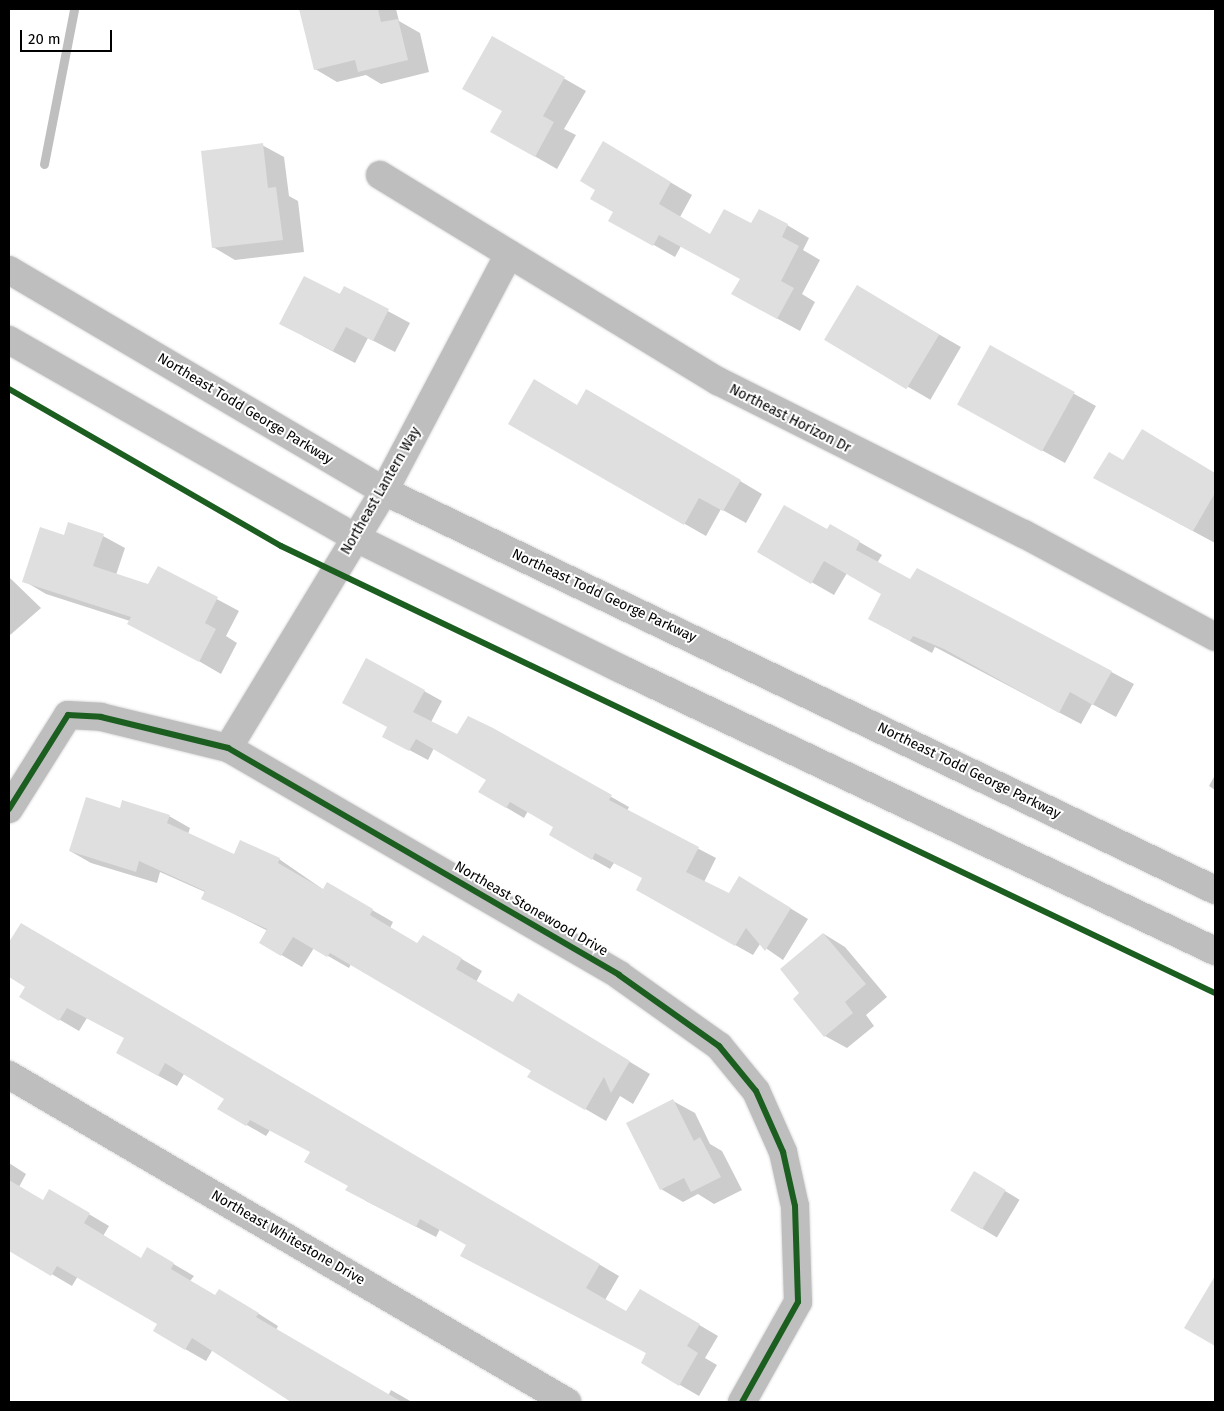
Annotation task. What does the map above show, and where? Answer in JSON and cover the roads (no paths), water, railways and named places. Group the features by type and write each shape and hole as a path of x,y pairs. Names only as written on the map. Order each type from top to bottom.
{"street":[{"name":"Northeast Horizon Dr","path":"380,174 718,381 1024,534 1215,637"},
{"name":"Northeast Lantern Way","path":"228,748 384,491 509,254"},
{"name":"Northeast Todd George Parkway","path":"9,270 384,491 1215,890"},
{"path":"9,340 356,538 621,669 1215,951"},
{"name":"Northeast Stonewood Drive","path":"9,809 68,715 101,717 228,748 619,975 719,1046 756,1091 783,1152 795,1206 798,1302 742,1402"},
{"name":"Northeast Whitestone Drive","path":"9,1075 567,1402"}],"waterway":[{"path":"44,164 74,9"}]}
